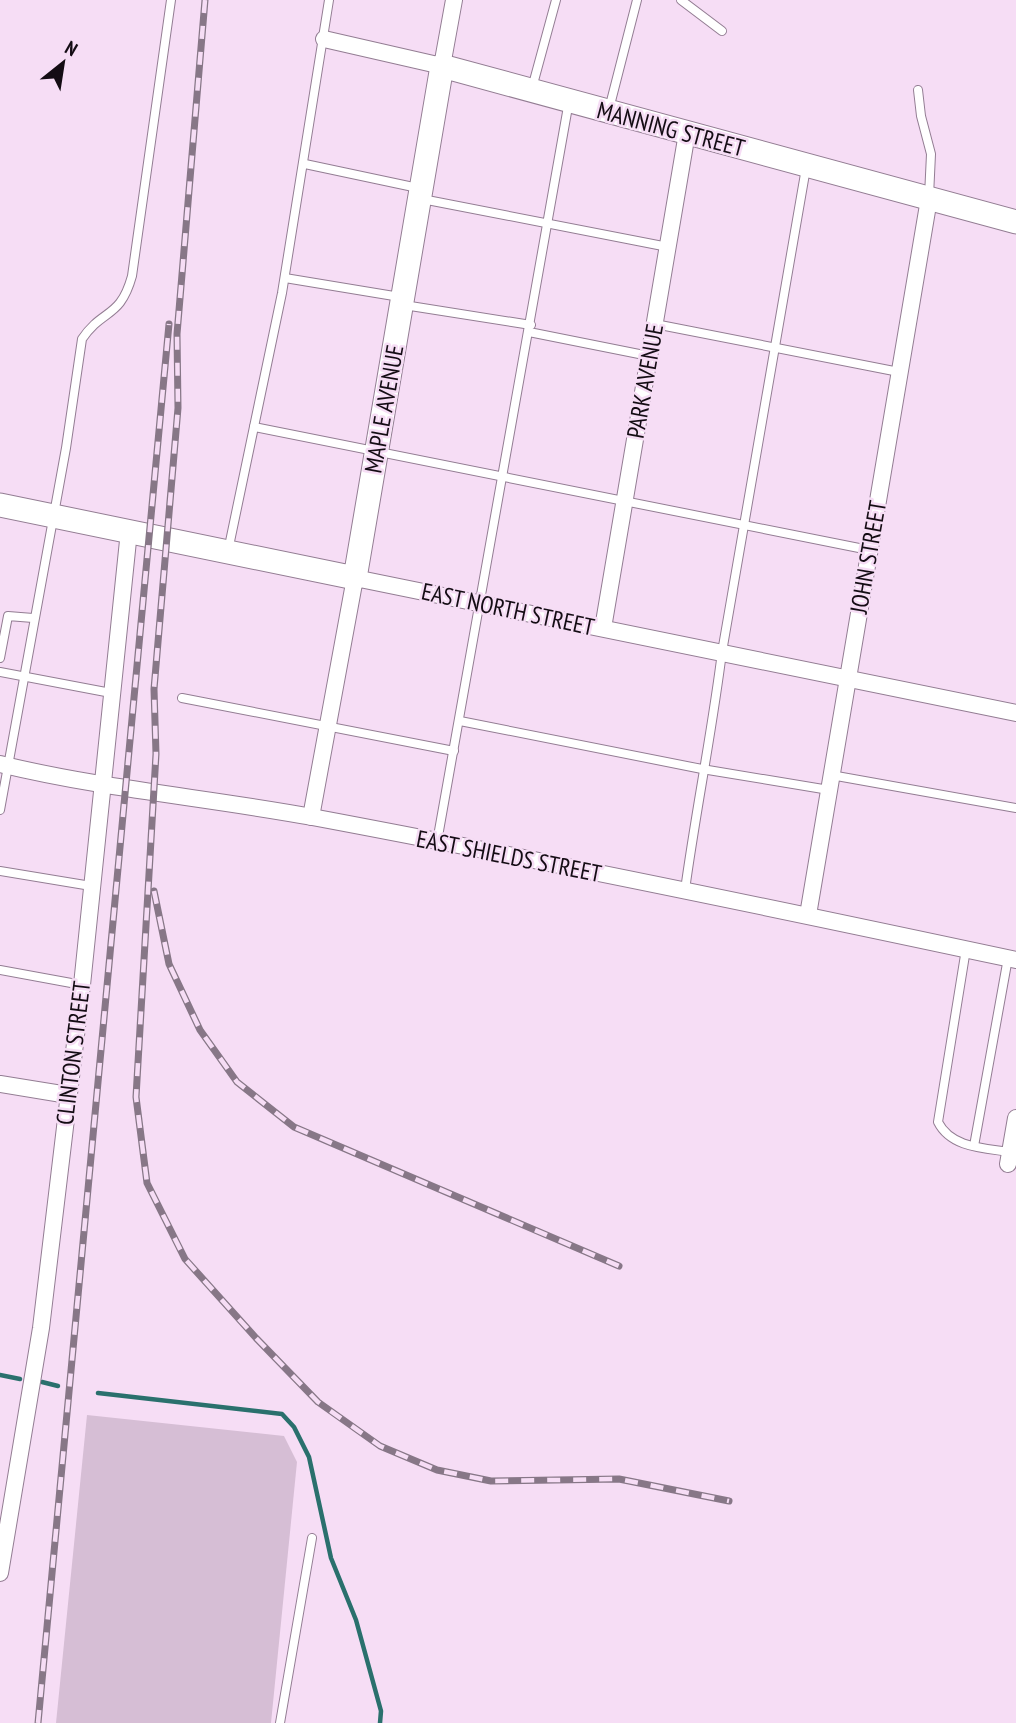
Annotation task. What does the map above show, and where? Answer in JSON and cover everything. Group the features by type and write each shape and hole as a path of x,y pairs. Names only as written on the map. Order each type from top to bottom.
{"street":[{"name":"MAPLE AVENUE","path":"311,817 355,578 454,0"},
{"name":"MANNING STREET","path":"324,39 442,66 1016,222"},
{"name":"PARK AVENUE","path":"603,628 687,134"},
{"name":"JOHN STREET","path":"808,915 929,199"},
{"name":"EAST NORTH STREET","path":"0,505 1016,713"},
{"name":"CLINTON STREET","path":"0,1573 41,1328 82,985 129,531"},
{"name":"EAST SHIELDS STREET","path":"5,765 101,784 311,817 685,890 1012,959"},
{"path":"0,1084 68,1094"},
{"path":"1009,1158 1016,1118"}],"lane":[{"path":"0,810 5,765 24,677 82,339 92,324 126,299 132,276 171,0"},
{"path":"228,551 285,278 329,0"},
{"path":"531,91 556,0"},
{"path":"608,112 637,0"},
{"path":"681,0 722,31"},
{"path":"918,90 921,117 931,154 928,174 929,199"},
{"path":"437,842 505,476 569,102"},
{"path":"304,164 420,194 668,247"},
{"path":"685,890 702,769 713,721 722,652 806,164"},
{"path":"285,278 530,328 649,356"},
{"path":"655,324 900,372"},
{"path":"254,427 869,550"},
{"path":"0,658 8,616 33,618"},
{"path":"0,672 111,693"},
{"path":"183,698 454,751"},
{"path":"460,721 702,769 1016,808"},
{"path":"0,871 91,886"},
{"path":"965,949 939,1122 944,1133 1009,1158"},
{"path":"974,1146 1012,959"},
{"path":"0,970 82,985"},
{"path":"279,1723 312,1538"}],"building":[{"path":"87,1415 284,1436 297,1462 271,1723 56,1723"}],"waterway":[{"path":"0,1375 20,1379"},
{"path":"42,1382 58,1386"},
{"path":"98,1393 282,1414 294,1427 309,1457 331,1558 356,1620 381,1711 380,1723"}],"railway":[{"path":"205,0 177,334 178,408 154,689 156,754 136,1097 147,1183 185,1259 318,1402 380,1446 437,1470 491,1481 619,1479 729,1501"},
{"path":"38,1723 169,324"},
{"path":"154,891 169,964 200,1030 237,1082 294,1127 619,1266"}]}
